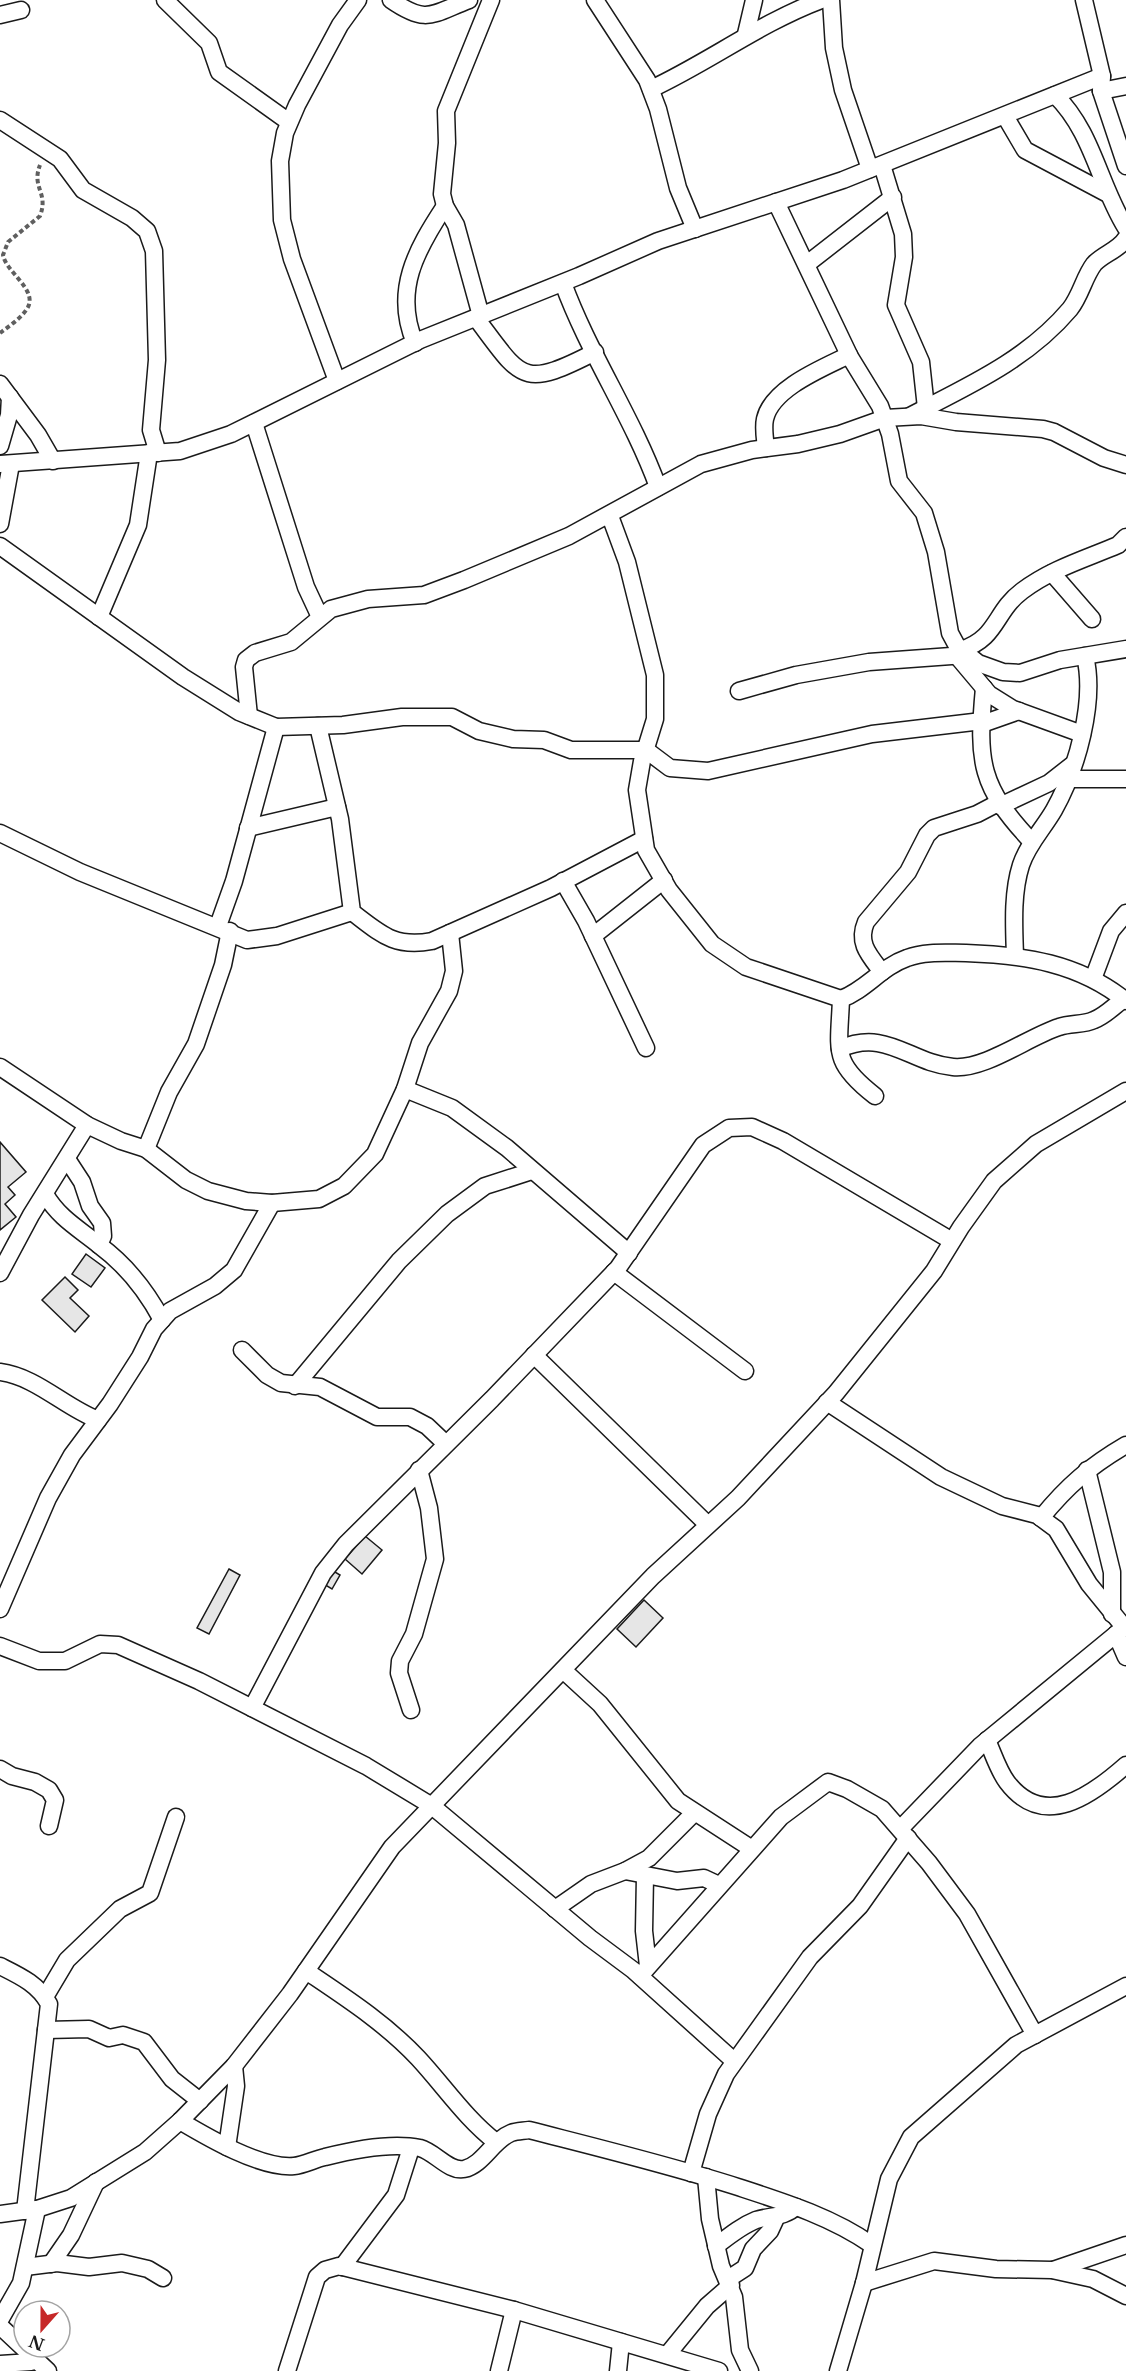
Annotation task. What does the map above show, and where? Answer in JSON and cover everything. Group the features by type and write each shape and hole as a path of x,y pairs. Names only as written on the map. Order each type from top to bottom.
{"street":[{"path":"165,0 209,43 219,72 289,122"},
{"path":"337,381 292,259 282,220 280,161 289,122 340,25 358,0"},
{"path":"391,0 421,16 436,15 469,0"},
{"path":"491,0 446,111 447,143 442,194 445,206 456,225 478,317 518,371 538,375 564,368 595,352"},
{"path":"746,34 754,0"},
{"path":"651,89 689,71 746,34 776,18 821,0"},
{"path":"831,0 834,48 843,90 876,167 893,196 903,234 904,257 896,305 921,362 926,408"},
{"path":"1084,0 1101,83 1126,166"},
{"path":"603,3 651,89 678,188 695,229"},
{"path":"0,15 21,9"},
{"path":"0,525 5,464 180,451 254,423 415,343 563,283 658,241 876,167 1055,95 1101,83 1126,86"},
{"path":"1055,95 1074,116 1085,135 1106,193 1126,228"},
{"path":"1005,116 1025,150 1106,193"},
{"path":"0,120 60,159 83,190 132,218 151,237 154,250 157,360 151,430 154,453 138,525 99,617"},
{"path":"807,264 893,196"},
{"path":"776,202 849,355 885,418 899,481 924,513 930,529 950,633 961,654 986,693 1019,711 1075,756 1094,778 1126,779"},
{"path":"415,343 406,322 406,287 430,230 445,206"},
{"path":"910,417 994,373 1058,322 1078,298 1095,264 1123,243 1126,238"},
{"path":"563,283 575,316 642,445 658,487"},
{"path":"766,448 764,421 768,410 778,396 806,377 849,355"},
{"path":"5,391 38,435 53,461"},
{"path":"0,446 9,415 5,391"},
{"path":"249,716 244,667 246,660 255,653 291,642 331,609 368,599 424,595 538,550 610,516 701,464 766,448 840,434 885,418 910,417 1043,429 1054,432 1092,453 1126,465"},
{"path":"254,423 306,587 320,617"},
{"path":"610,516 627,562 655,675 655,718 637,790 646,850 664,880 712,944 746,967 841,999 853,994 882,972 907,958 937,952 1015,956 1070,967 1124,998 1093,1021 1070,1023 1043,1032 989,1058 968,1065 954,1067 936,1064 907,1050 872,1041 858,1041 840,1049"},
{"path":"739,691 796,675 869,662 961,654 986,637 1013,599 1052,573 1118,545 1126,537"},
{"path":"0,546 183,677 249,716 276,728 402,717 452,717 478,731 513,739 544,740 571,750 646,750 670,768 708,771 872,734 982,723 1019,711"},
{"path":"1052,573 1092,619"},
{"path":"961,654 1003,672 1014,673 1126,649"},
{"path":"1015,956 1017,886 1020,866 1032,842 1058,803 1075,756 1090,694 1085,656"},
{"path":"955,724 986,693 1014,673"},
{"path":"986,693 982,723 985,774 999,804 1032,842"},
{"path":"318,726 337,807 352,912 396,942 416,944 450,933 563,881 644,839"},
{"path":"146,1149 169,1092 196,1044 223,965 224,929 248,828 276,728"},
{"path":"1075,756 1094,778"},
{"path":"882,972 863,945 862,932 866,922 908,872 927,834 934,828 977,814 1049,783 1075,756"},
{"path":"248,828 337,807"},
{"path":"1,835 80,872 247,940 277,936 352,912"},
{"path":"593,936 664,880"},
{"path":"563,881 593,936 646,1048"},
{"path":"1093,980 1111,931 1126,913"},
{"path":"0,1067 87,1125 121,1141 146,1149 186,1180 208,1191 246,1201 272,1203 319,1199 344,1186 375,1154 405,1089 420,1043 449,990 454,970 450,933"},
{"path":"841,999 840,1049 846,1069 852,1078 875,1096"},
{"path":"405,1089 452,1108 507,1148 629,1253"},
{"path":"0,2214 31,2210 71,2198 145,2152 180,2121 234,2066 306,1971 392,1847 653,1575 738,1498 827,1402 934,1271 994,1180 1036,1144 1126,1091"},
{"path":"0,1274 13,1245 87,1125"},
{"path":"252,1708 323,1573 346,1544 614,1272 703,1145 729,1128 752,1127 783,1141 952,1241"},
{"path":"67,1159 82,1182 90,1206 102,1223 103,1236 99,1245"},
{"path":"295,1386 399,1261 447,1214 485,1186 532,1171"},
{"path":"45,1194 61,1217 99,1245 135,1278 162,1320"},
{"path":"0,1609 48,1498 72,1455 140,1357 154,1329 171,1311 215,1286 234,1270 272,1203"},
{"path":"614,1272 745,1371"},
{"path":"242,1350 267,1375 281,1383 320,1387 376,1417 410,1417 427,1426 446,1444"},
{"path":"534,1355 708,1525"},
{"path":"0,1372 37,1385 77,1412 98,1420"},
{"path":"827,1402 941,1477 978,1497 1041,1518 1056,1529 1089,1584 1122,1629 1126,1657"},
{"path":"1041,1518 1061,1493 1087,1470 1126,1445"},
{"path":"411,1710 399,1673 400,1661 414,1634 435,1558 429,1508 419,1470"},
{"path":"1087,1470 1112,1572 1112,1614"},
{"path":"750,2371 740,2350 739,2321 730,2282 716,2246 698,2175 708,2114 734,2061 810,1957 860,1906 904,1834 987,1740 1122,1629"},
{"path":"0,1646 39,1660 64,1661 100,1644 118,1645 252,1708 366,1766 432,1806 555,1909 644,1971 734,2061"},
{"path":"562,1670 600,1704 678,1801 752,1849"},
{"path":"987,1740 1006,1781 1022,1798 1049,1806 1070,1804 1099,1789 1126,1765"},
{"path":"0,1769 49,1790 55,1800 49,1826"},
{"path":"644,1971 781,1817 828,1782 847,1789 882,1809 904,1834 967,1914 1035,2034"},
{"path":"555,1909 591,1884 625,1871 649,1858 694,1813"},
{"path":"45,1997 67,1960 120,1909 150,1893 176,1817"},
{"path":"625,1871 688,1882 704,1878 719,1885"},
{"path":"644,1971 645,1876"},
{"path":"0,1966 22,1976 42,1991 49,2004 25,2267 21,2283 1,2329 31,2362 48,2371"},
{"path":"306,1971 387,2027 418,2058 480,2130 496,2142"},
{"path":"838,2371 864,2283 889,2179 911,2136 1016,2045 1126,1986"},
{"path":"46,2030 89,2029 109,2038 123,2035 144,2042 172,2079 200,2101"},
{"path":"227,2147 236,2086 234,2066"},
{"path":"180,2121 227,2147 261,2159 292,2166 359,2151 421,2148 455,2169 463,2169 471,2166 496,2142 511,2133 529,2130 698,2175 796,2207 848,2228 872,2245"},
{"path":"342,2267 396,2195 411,2148"},
{"path":"51,2264 70,2235 96,2181"},
{"path":"716,2246 743,2226 763,2218 787,2215 796,2207"},
{"path":"667,2355 707,2306 745,2268 753,2248 770,2231 776,2218"},
{"path":"1052,2271 1126,2245"},
{"path":"864,2283 934,2261 996,2269 1052,2271 1093,2279 1126,2296"},
{"path":"25,2267 51,2264 89,2267 135,2265 163,2278"},
{"path":"287,2371 317,2277 330,2267 342,2267 514,2310 719,2371"},
{"path":"499,2371 514,2310"},
{"path":"618,2371 621,2342"},
{"path":"0,2364 31,2362"}],"path":[{"path":"0,333 28,306 27,290 9,271 3,255 9,242 40,216 42,198 35,179 44,150"}],"building":[{"path":"0,1142 26,1172 8,1187 15,1195 5,1204 16,1217 0,1230"},
{"path":"86,1254 105,1268 91,1287 72,1274"},
{"path":"65,1277 78,1290 70,1298 89,1316 75,1332 42,1300"},
{"path":"365,1536 382,1550 362,1574 345,1559"},
{"path":"229,1569 240,1575 209,1634 197,1628"},
{"path":"330,1569 340,1575 332,1589 322,1583"},
{"path":"644,1600 663,1618 636,1647 617,1629"}]}
